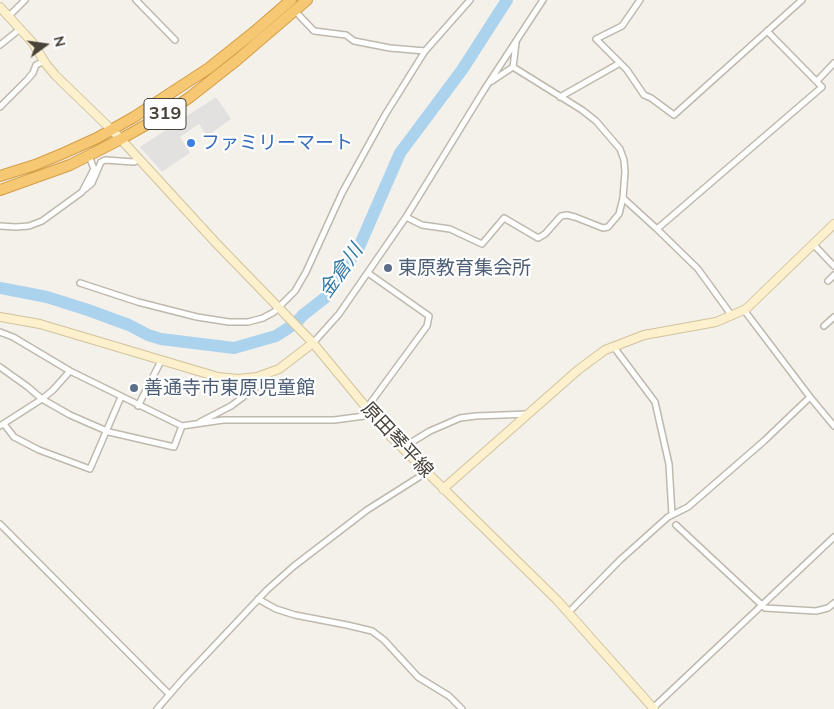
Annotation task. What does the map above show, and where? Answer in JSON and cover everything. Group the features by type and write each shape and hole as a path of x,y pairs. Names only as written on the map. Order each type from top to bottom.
{"highway":[{"name":"319","path":"0,176 57,156 112,130 209,68 290,4 307,0"},
{"name":"319","path":"0,190 62,168 89,156 190,97 238,60 290,4"}],"main road":[{"name":"原田琴平線","path":"0,7 32,42 56,76 121,139 216,243 310,341 369,412 402,448 444,489 578,370 605,350 644,335 716,322 744,310 834,224"},
{"path":"0,317 40,324 218,377 238,379 257,377 279,369 310,341"},
{"path":"444,489 568,613 652,708"}],"street":[{"path":"9,16 25,0"},
{"path":"136,0 175,40"},
{"path":"80,283 138,302 197,317 229,322 248,322 263,318 279,308 294,291 306,272 369,141 425,51 470,0"},
{"path":"310,341 339,314 368,274 543,0"},
{"path":"640,0 622,26 596,39 627,70 644,95 674,115 802,0"},
{"path":"290,4 314,31 346,35 354,41 390,48 425,51"},
{"path":"0,45 20,29"},
{"path":"658,229 822,87 767,31"},
{"path":"489,82 512,67 516,41"},
{"path":"0,107 27,80 33,73 36,65 44,61"},
{"path":"560,97 620,63"},
{"path":"817,81 834,63"},
{"path":"406,217 422,225 450,229 482,244 504,218 538,238 545,234 561,216 575,217 603,228 608,227 619,214 623,198 625,172 624,160 620,149 596,121 582,110 512,67"},
{"path":"82,192 94,168 89,156"},
{"path":"0,226 29,226 42,221 92,183 101,162 104,160 134,162 139,159"},
{"path":"623,198 658,229 698,269 732,316"},
{"path":"813,244 834,266"},
{"path":"0,332 121,398 182,426 222,420 334,420 369,412 426,326 429,316 368,274"},
{"path":"828,281 834,275"},
{"path":"744,310 834,426"},
{"path":"824,326 834,316"},
{"path":"613,346 655,402 669,464 672,514"},
{"path":"138,406 161,361"},
{"path":"0,367 28,386 42,399 70,415 106,430 174,447 182,426"},
{"path":"70,371 42,399 2,425 14,437 40,450 90,469 121,398"},
{"path":"198,423 231,406 262,383 257,377"},
{"path":"568,613 620,560 672,514 688,507 764,441 810,397"},
{"path":"402,448 430,431 460,418 528,414"},
{"path":"157,709 258,598 294,566 367,510 426,472"},
{"path":"0,524 169,694"},
{"path":"676,525 765,608 816,611 828,608 834,603"},
{"path":"652,708 834,537"},
{"path":"258,598 276,609 288,613 347,624 372,632 384,640 418,677 449,696 462,709"}],"shaded area":[{"path":"216,97 231,119 207,136 199,124 180,137 190,153 162,172 140,147"}],"waterway":[{"name":"金倉川","path":"0,288 47,297 129,325 148,335 161,339 234,348 276,336 296,323 326,297 359,247 400,153 462,70 507,0"}],"place":[{"name":"ファミリーマート","path":"191,143"},
{"name":"東原教育集会所","path":"388,268"},
{"name":"善通寺市東原児童館","path":"134,388"}]}
